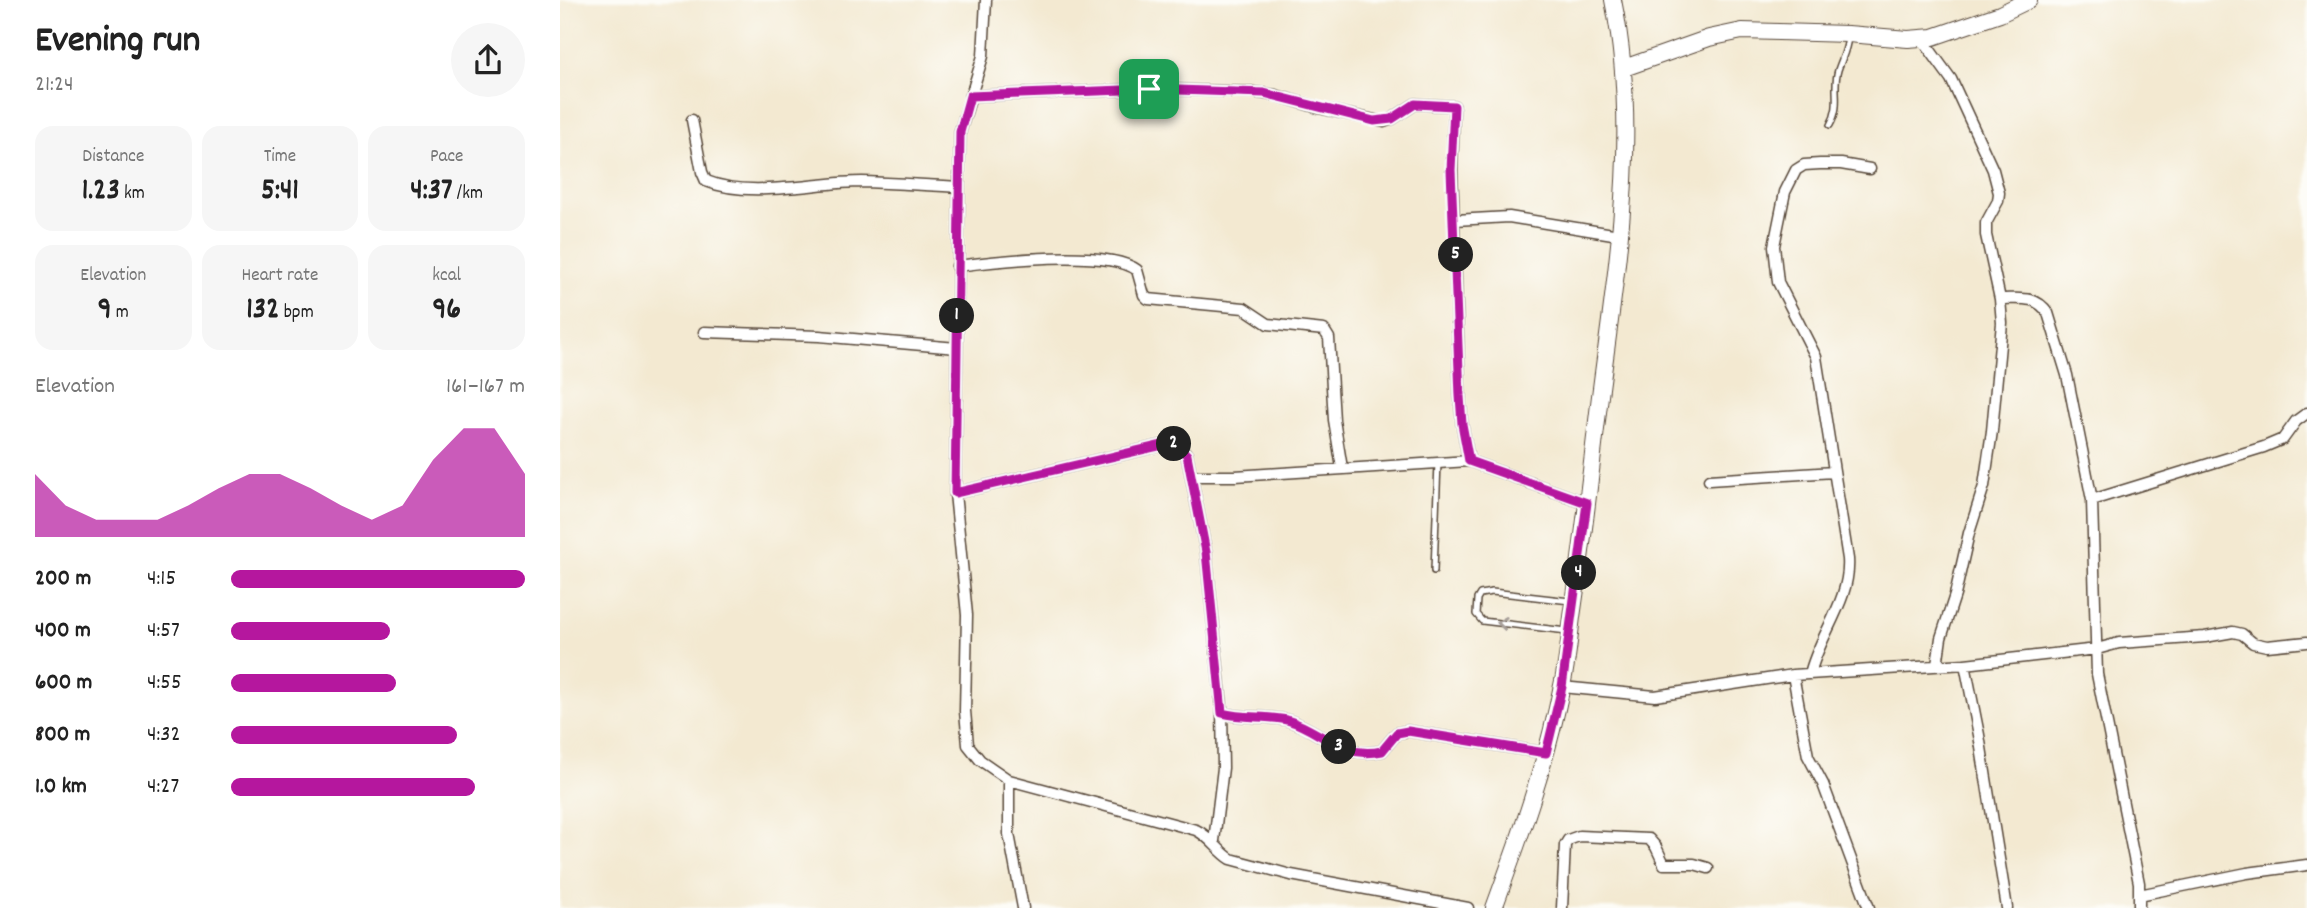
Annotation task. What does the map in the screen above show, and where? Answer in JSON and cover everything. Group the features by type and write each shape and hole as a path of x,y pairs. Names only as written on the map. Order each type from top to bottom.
{"street":[{"path":"986,0 985,44 960,132 957,266 955,493 967,615 965,733 972,753 1009,780 1196,830 1214,841 1224,855 1231,859 1279,872 1468,908"},
{"path":"1494,908 1546,753 1562,687 1575,601 1619,235 1626,134 1624,68 1613,0"},
{"path":"1624,68 1725,33 1742,31 1922,39 1962,29 2029,0"},
{"path":"1922,39 1951,79 1998,184 1998,201 1986,223 1986,235 2000,299 2002,337 1984,486 1941,638 1937,664"},
{"path":"970,96 1149,89 1252,92 1275,94 1319,108 1384,122 1415,104 1454,106 1451,170 1461,415 1469,461"},
{"path":"692,120 702,172 706,181 715,185 767,189 862,183 959,187"},
{"path":"1810,674 1814,656 1847,585 1849,574 1815,357 1778,282 1774,246 1778,216 1785,192 1796,170 1804,165 1820,164 1870,169"},
{"path":"1455,220 1509,217 1619,235"},
{"path":"957,266 1046,257 1124,263 1137,270 1144,295 1148,299 1244,308 1268,324 1324,330 1329,338 1334,420 1342,468"},
{"path":"2000,299 2033,299 2048,313 2071,389 2092,500 2100,692 2139,895 2138,908"},
{"path":"704,332 819,336 957,348"},
{"path":"2092,500 2264,447 2283,439 2296,421 2307,413"},
{"path":"955,493 1167,444 1176,444 1183,449 1187,455 1206,552 1222,713 1223,768 1214,841"},
{"path":"1191,476 1234,476 1469,461 1587,503"},
{"path":"1709,480 1834,472"},
{"path":"1562,687 1655,696 1793,675 1965,664 2097,649 2119,643 2205,637 2233,632 2242,634 2253,643 2267,646 2307,642"},
{"path":"1965,664 2007,908"},
{"path":"1793,675 1808,756 1823,784 1869,908"},
{"path":"1222,713 1244,718 1284,720 1303,726 1352,752 1382,751 1397,733 1408,731 1546,753"},
{"path":"1009,780 1009,834 1023,908"},
{"path":"1562,908 1565,845 1579,835 1649,839 1664,864 1695,864 1708,867"},
{"path":"2139,895 2307,864"}],"lane":[{"path":"1830,125 1837,113 1837,77 1847,49 1848,34"},
{"path":"1434,571 1438,462"},
{"path":"1570,631 1482,621 1476,614 1477,599 1480,594 1492,592 1575,601"}],"route":[{"path":"1149,89 1275,94 1319,108 1384,122 1415,104 1454,106 1451,170 1460,396 1469,461 1587,503 1562,687 1546,753 1408,731 1397,733 1382,751 1366,754 1341,748 1303,726 1284,720 1244,718 1222,713 1206,552 1187,455 1176,444 955,493 960,132 970,96 1149,89"}]}
